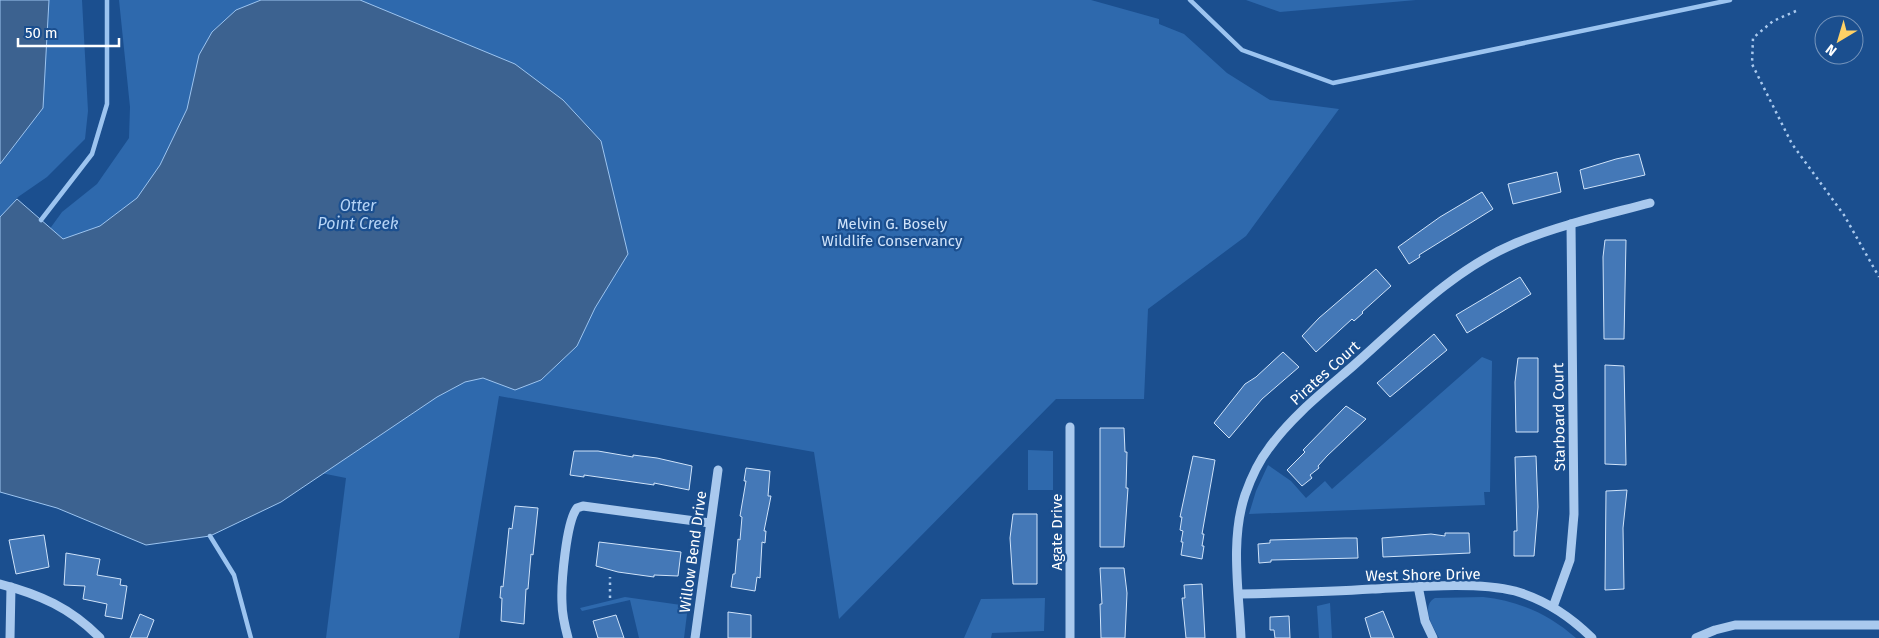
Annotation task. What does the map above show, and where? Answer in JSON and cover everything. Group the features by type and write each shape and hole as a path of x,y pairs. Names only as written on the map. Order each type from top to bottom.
{"street":[{"name":"Pirates Court","path":"1241,638 1237,548 1239,520 1244,497 1263,456 1288,425 1427,300 1458,275 1516,243 1571,224 1650,203"},
{"name":"Starboard Court","path":"1553,606 1570,560 1574,514 1571,224"},
{"name":"Agate Drive","path":"1070,426 1070,638"},
{"name":"Willow Bend Drive","path":"695,638 718,470"},
{"path":"568,638 562,604 562,582 569,526 577,508 583,506 641,512 710,523"},
{"path":"0,584 24,590 58,604 85,623 100,638"},
{"name":"West Shore Drive","path":"1239,594 1418,586 1497,588 1514,591 1553,606 1572,619 1592,638"},
{"path":"1418,586 1426,621 1433,638"},
{"path":"10,638 11,587"},
{"path":"1696,638 1715,634 1735,625 1879,625"}],"path":[{"path":"1796,11 1773,21 1753,38 1752,64 1792,144 1844,215 1879,277"},
{"path":"610,576 610,598"}],"green space":[{"path":"47,0 82,0 88,111 85,139 47,177 18,197 0,218 0,142"},
{"name":"Melvin G. Bosely Wildlife Conservancy","path":"119,0 1091,0 1159,19 1159,24 1184,34 1227,73 1270,100 1339,109 1246,236 1148,309 1144,399 1056,399 839,619 814,452 499,396 459,638 326,638 346,478 0,409 0,302 20,270 62,212 97,184 129,138 130,107"},
{"path":"1246,0 1416,0 1280,12"},
{"path":"1482,357 1492,361 1490,492 1484,492 1485,505 1249,514 1256,491 1268,465 1291,481 1306,498 1325,481 1332,489"},
{"path":"1028,450 1053,451 1053,490 1028,490"},
{"path":"625,597 688,606 684,638 639,638 630,600 582,611 580,608"},
{"path":"1483,597 1521,605 1533,610 1555,622 1576,638 1439,638 1428,611 1428,606 1435,598"},
{"path":"1045,598 1044,631 992,633 991,638 964,638 981,599"},
{"path":"1330,603 1332,638 1319,638 1317,606"}],"water":[{"path":"0,0 49,0 43,108 0,164"},
{"name":"Otter Point Creek","path":"261,0 360,0 515,64 563,100 601,141 628,254 595,308 577,346 541,380 515,390 483,378 465,382 437,397 281,502 210,536 146,545 57,508 0,492 0,217 17,199 63,239 100,226 137,198 160,165 187,109 199,55 212,32 236,10"}],"building":[{"path":"1639,154 1645,175 1584,189 1580,170"},
{"path":"1557,172 1561,192 1513,204 1508,184"},
{"path":"1482,192 1493,209 1419,255 1420,257 1409,264 1398,247 1440,217"},
{"path":"1605,240 1626,240 1624,339 1604,339 1603,257"},
{"path":"1376,269 1391,286 1354,321 1352,319 1316,352 1302,336 1319,318"},
{"path":"1520,277 1531,294 1467,333 1456,315"},
{"path":"1434,334 1447,350 1390,397 1377,383"},
{"path":"1283,352 1299,367 1262,399 1229,438 1214,423 1245,384 1256,377"},
{"path":"1518,358 1538,358 1538,432 1516,432 1515,382"},
{"path":"1605,365 1624,366 1626,465 1605,464"},
{"path":"1346,406 1366,419 1327,456 1318,466 1319,468 1310,475 1312,478 1302,486 1287,470 1305,452 1303,450"},
{"path":"1100,428 1124,428 1125,452 1127,452 1126,488 1128,488 1124,547 1100,547"},
{"path":"574,451 598,451 633,457 633,455 657,458 692,466 689,490 654,483 654,485 584,475 584,477 570,475"},
{"path":"1193,456 1215,460 1202,534 1204,534 1202,546 1204,546 1202,559 1181,555 1183,531 1180,530 1182,517 1180,517"},
{"path":"1536,456 1538,507 1534,556 1514,556 1514,531 1517,531 1515,457"},
{"path":"746,468 770,471 768,496 771,496 764,531 766,531 765,543 762,542 760,578 757,577 755,591 731,587 733,574 735,574 738,539 740,540 742,517 740,516 746,481 744,481"},
{"path":"1627,490 1623,528 1624,589 1605,590 1606,491"},
{"path":"515,506 538,508 528,589 526,589 524,624 501,621 501,586 503,587 509,528 512,529"},
{"path":"1013,514 1037,514 1037,584 1013,584 1010,538"},
{"path":"1445,533 1469,533 1470,553 1383,557 1382,538 1431,534 1445,536"},
{"path":"44,535 49,567 16,574 9,540"},
{"path":"1357,538 1358,558 1271,560 1271,562 1259,563 1258,544 1270,543 1270,540"},
{"path":"599,542 681,552 678,576 654,575 654,577 618,572 596,566"},
{"path":"66,553 100,559 97,575 121,579 120,585 127,586 122,619 105,616 107,604 83,599 85,586 64,585"},
{"path":"1100,568 1124,568 1127,593 1125,638 1101,638"},
{"path":"1202,584 1205,638 1186,638 1182,598 1185,598 1184,585"},
{"path":"1383,611 1394,638 1371,638 1365,618"},
{"path":"728,612 751,615 751,638 728,638"},
{"path":"140,614 154,620 147,638 130,638"},
{"path":"616,615 624,638 598,638 593,621"},
{"path":"1289,616 1290,638 1275,638 1274,630 1270,630 1270,617"}],"waterway":[{"path":"41,220 92,154 107,104 107,0"},
{"path":"1190,0 1242,50 1333,83 1730,0"},
{"path":"210,536 234,575 251,638"}]}
